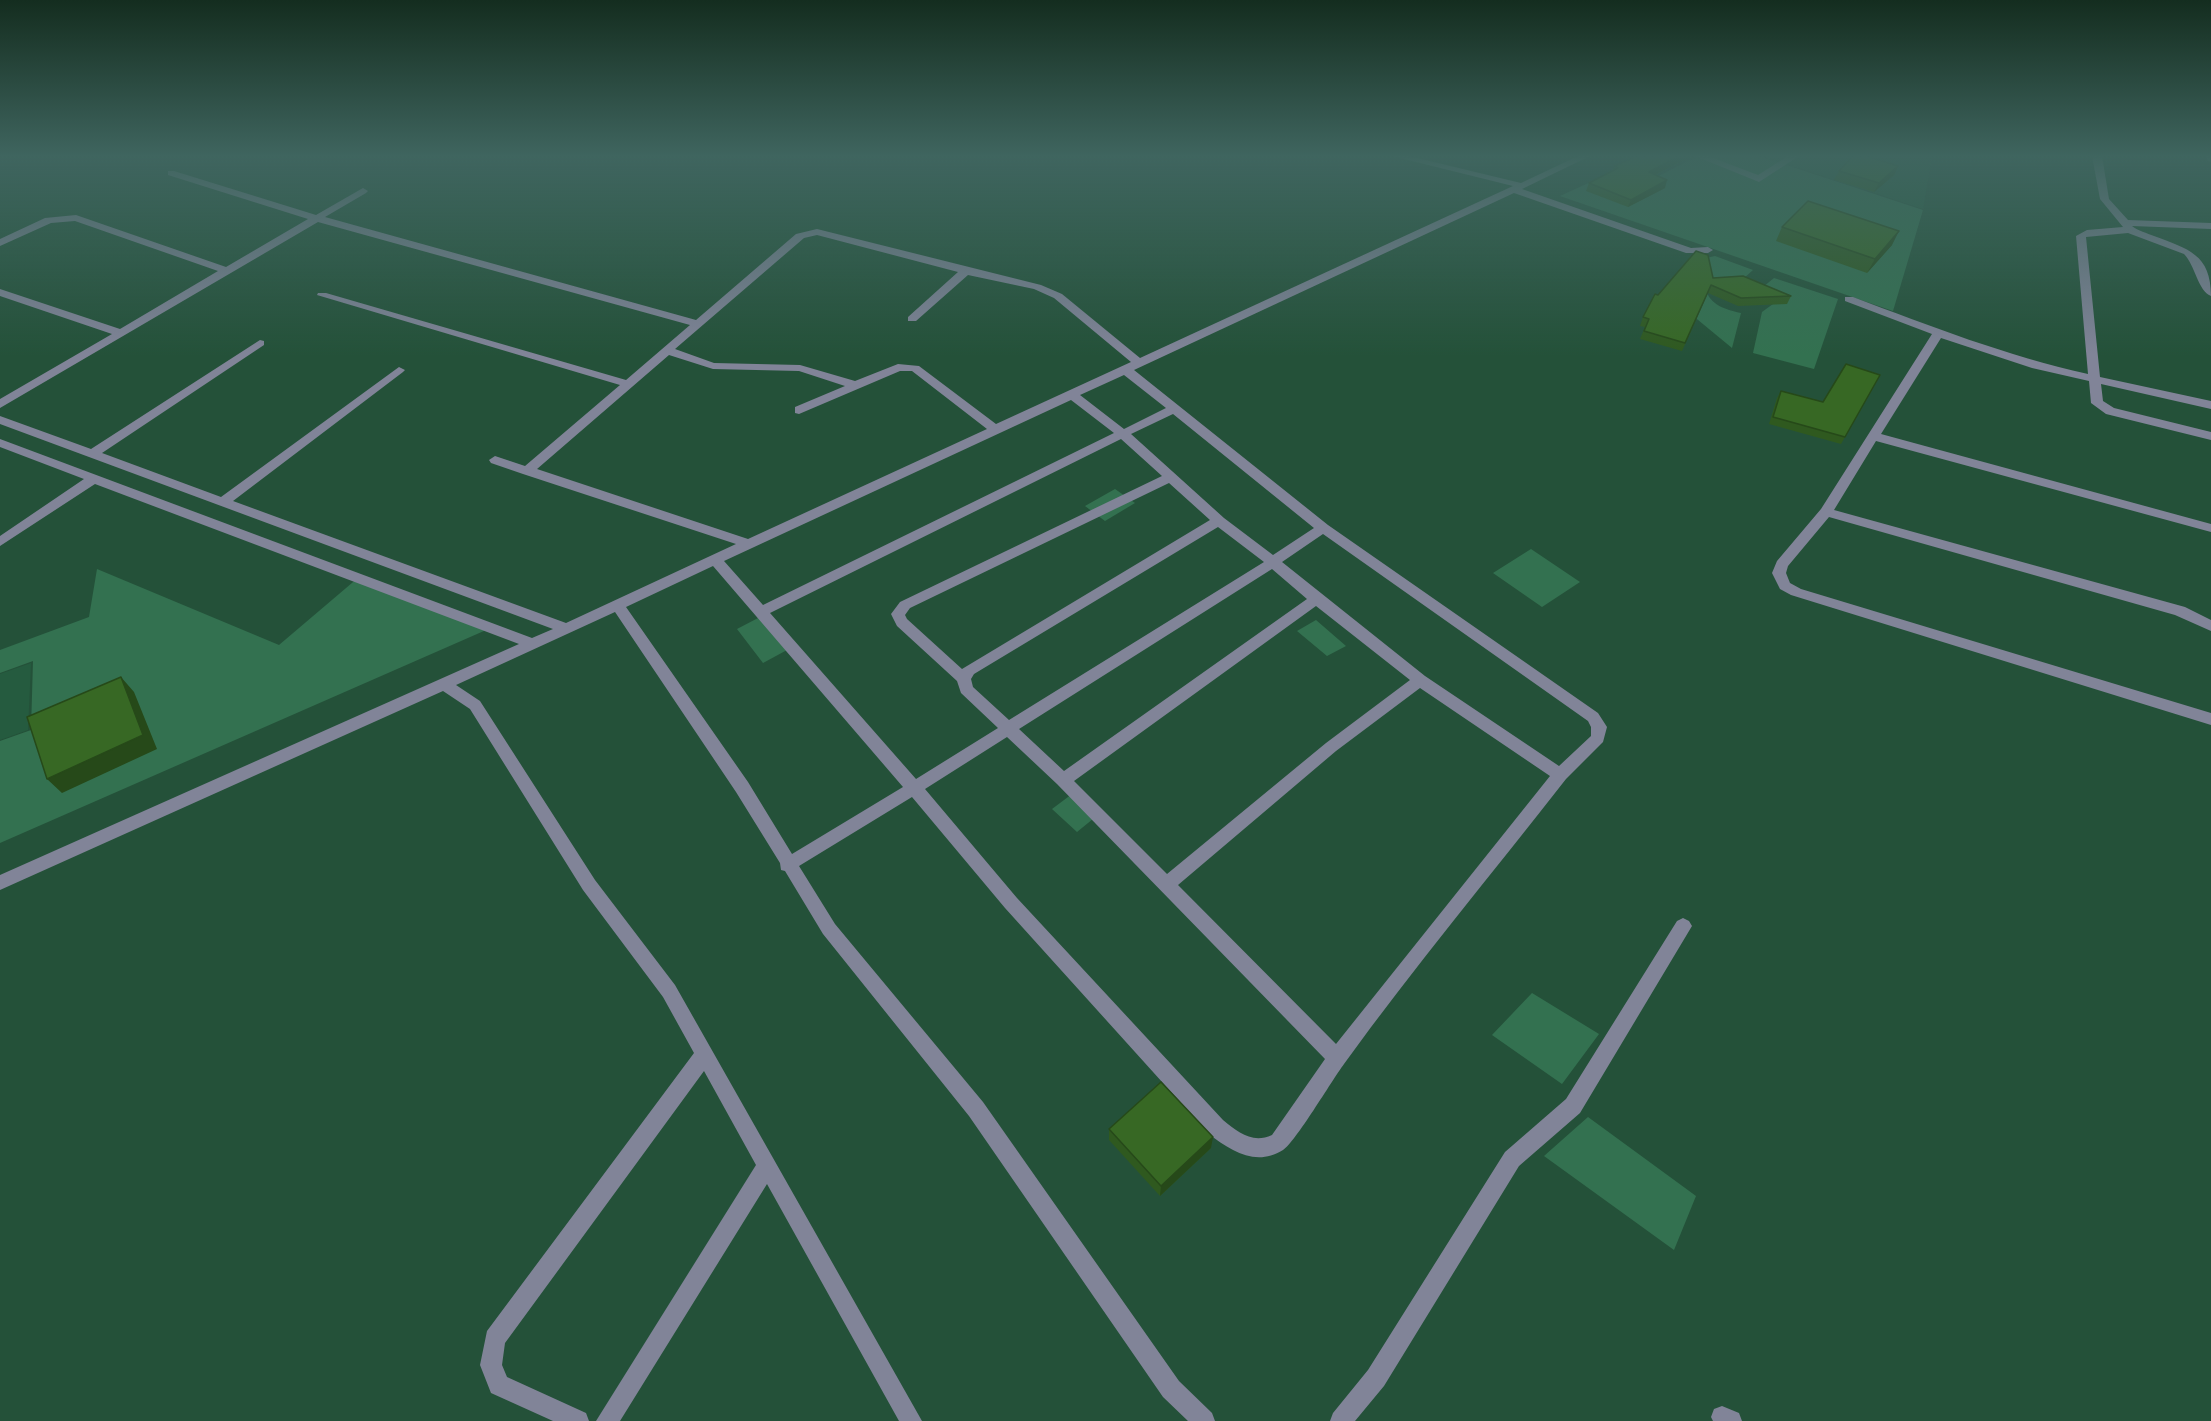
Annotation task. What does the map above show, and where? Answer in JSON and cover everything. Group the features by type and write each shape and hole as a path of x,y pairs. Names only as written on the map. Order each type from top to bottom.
{"street":[{"path":"0,243 45,222"},
{"path":"87,222 227,271"},
{"path":"0,404 309,222"},
{"path":"332,222 696,323"},
{"path":"0,883 533,644 747,543 1445,222"},
{"path":"1612,222 1690,251 1707,250"},
{"path":"2124,222 2128,226 2188,252 2195,259 2211,293"},
{"path":"2211,226 2128,226 2081,236 2097,403 2101,407 2211,436"},
{"path":"527,471 696,323 800,236 808,232 835,236 966,271 1037,287 1058,296 1175,408 1323,528 1593,717 1599,727 1598,738 1560,775 1337,1058 1279,1142 1269,1148 1259,1149 1236,1143 1216,1127 1011,903 762,611 715,560"},
{"path":"912,319 966,271"},
{"path":"0,292 120,333"},
{"path":"322,295 628,384"},
{"path":"1849,299 1938,333 2036,366 2094,381 2211,405"},
{"path":"1938,333 1826,512 1782,564 1779,573 1785,585 1796,592 2211,719"},
{"path":"92,454 261,343"},
{"path":"666,350 713,366 800,368 855,385"},
{"path":"799,410 898,367 915,368 996,430"},
{"path":"223,502 399,370"},
{"path":"1072,395 1122,434 1219,521 1420,680 1560,775"},
{"path":"762,611 1175,408"},
{"path":"0,420 565,628"},
{"path":"1872,436 2211,528"},
{"path":"0,443 533,644"},
{"path":"495,460 747,543"},
{"path":"1170,477 905,605 898,614 902,622 963,679 966,688 1063,780 1337,1058"},
{"path":"0,542 95,478"},
{"path":"1826,512 2180,611 2211,626"},
{"path":"963,679 969,670 1219,521"},
{"path":"788,865 1273,562 1323,528"},
{"path":"1063,780 1316,599"},
{"path":"617,604 742,787 829,929 976,1109 1171,1389 1204,1421"},
{"path":"1166,885 1331,747 1420,680"},
{"path":"443,683 475,705 590,885 669,991 911,1421"},
{"path":"1341,1421 1376,1378 1512,1159 1573,1106 1683,926"},
{"path":"578,1421 499,1385 491,1365 495,1339 705,1054"},
{"path":"607,1421 767,1166"}],"shaded area":[{"path":"1636,222 1919,222 1893,311"},
{"path":"1691,256 1706,258 1715,256 1753,270 1743,279 1706,289 1715,303 1741,313 1732,348 1663,291"},
{"path":"1774,278 1838,299 1814,369 1753,353 1762,312 1773,304 1763,287"},
{"path":"1115,489 1135,503 1105,521 1085,506"},
{"path":"1531,549 1580,582 1542,607 1493,573"},
{"path":"97,569 279,645 359,577 493,627 0,843 0,741 31,730 33,661 0,673 0,650 89,617"},
{"path":"760,617 787,650 763,663 737,629"},
{"path":"1316,620 1346,646 1327,656 1297,631"},
{"path":"31,663 28,730 0,740 0,674"},
{"path":"1076,791 1099,814 1077,832 1052,809"},
{"path":"1532,993 1599,1034 1562,1084 1492,1035"},
{"path":"1588,1117 1696,1196 1674,1250 1544,1156"}],"building":[{"path":"1787,222 1873,222 1899,231 1875,259 1782,227"},
{"path":"1696,251 1708,255 1713,278 1743,276 1791,296 1741,298 1711,285 1685,343 1644,331 1649,319 1643,317 1655,294 1658,295"},
{"path":"1846,364 1880,375 1845,437 1773,417 1781,391 1823,402"},
{"path":"121,677 143,735 47,779 27,717"},
{"path":"1161,1082 1213,1137 1161,1186 1109,1129"}]}
